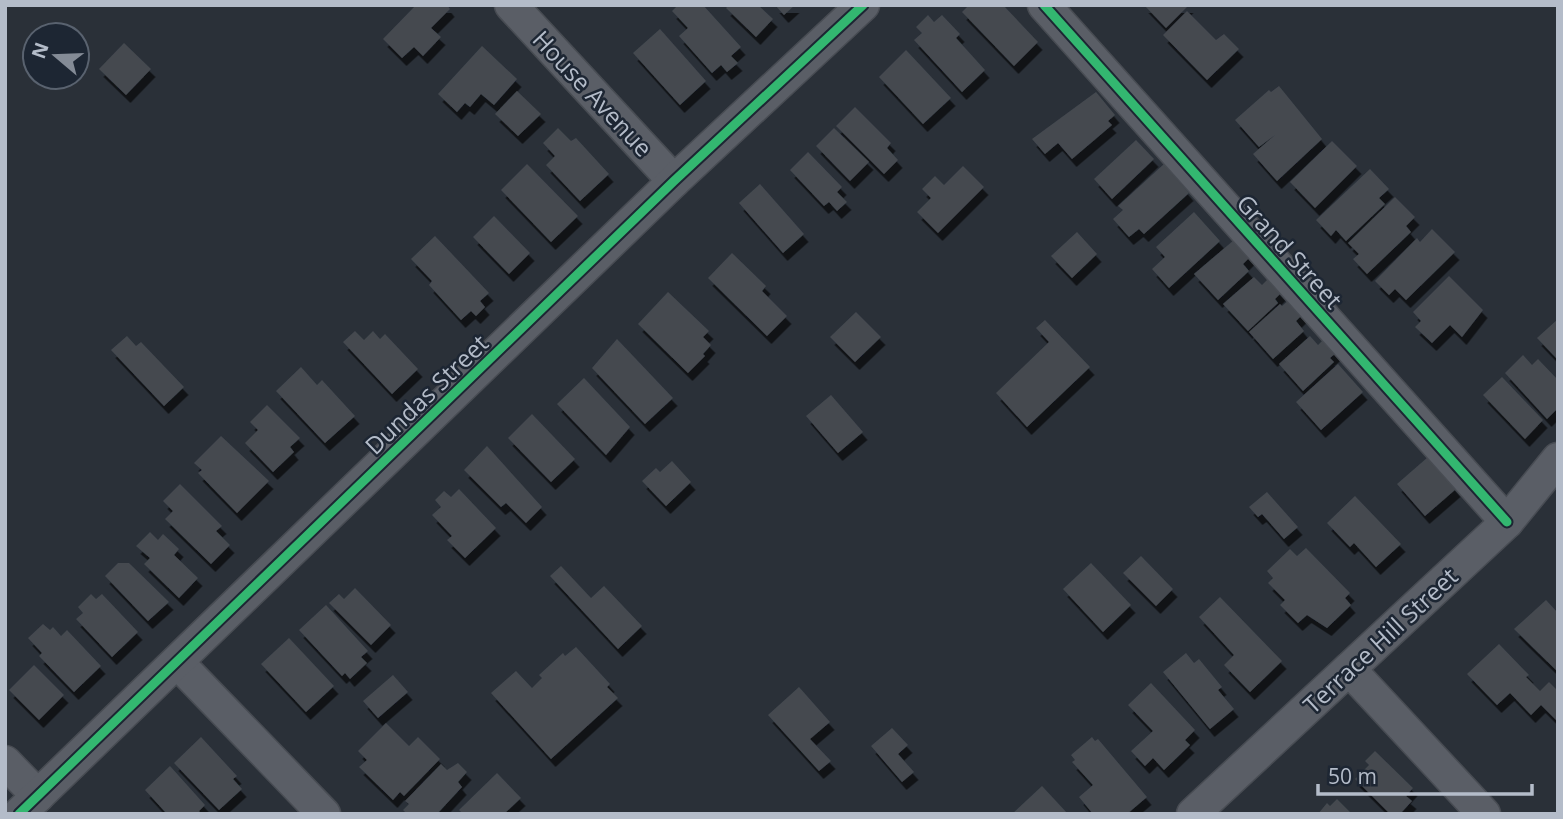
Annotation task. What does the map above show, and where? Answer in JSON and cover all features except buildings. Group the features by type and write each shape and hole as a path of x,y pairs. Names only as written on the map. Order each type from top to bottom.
{"street":[{"name":"House Avenue","path":"511,5 674,181"},
{"name":"Dundas Street","path":"28,805 674,181 863,5"},
{"name":"Grand Street","path":"1044,5 1507,522"},
{"name":"Terrace Hill Street","path":"1193,814 1507,522 1558,459"},
{"path":"177,662 324,814"},
{"path":"1349,669 1484,814"},
{"path":"5,762 28,805"}],"cycle path":[{"path":"19,814 674,181 863,5"},
{"path":"1044,5 1507,522"}]}
